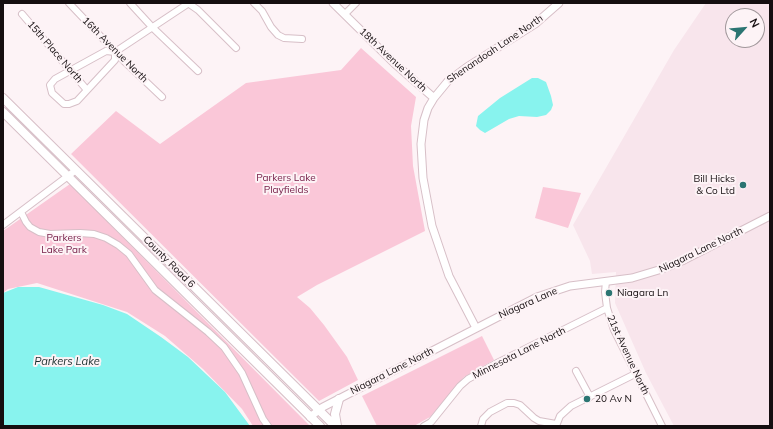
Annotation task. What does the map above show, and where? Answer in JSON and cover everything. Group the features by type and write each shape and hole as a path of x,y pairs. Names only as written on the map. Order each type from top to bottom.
{"main road":[{"name":"County Road 6","path":"3,98 336,426"},
{"name":"County Road 6","path":"3,112 320,426"},
{"path":"336,426 335,414 339,399"}],"street":[{"name":"16th Avenue North","path":"69,3 115,52 162,96"},
{"path":"130,3 198,72"},
{"path":"115,52 115,60 74,103 64,104 52,93 50,85 55,79 106,51 115,52 188,3 198,10 236,48"},
{"path":"254,3 262,11 271,27 278,35 284,38 302,39"},
{"name":"18th Avenue North","path":"333,3 346,14 394,63 434,98 428,108 422,132 423,178 426,202 432,226 448,272 476,328"},
{"path":"346,14 356,3"},
{"name":"Shenandoah Lane North","path":"434,98 448,80 535,24 559,3"},
{"name":"15th Place North","path":"22,14 87,90"},
{"path":"3,225 76,170"},
{"path":"21,212 30,227 38,232 50,234 94,234 106,238 118,245 133,260 155,290 208,332 224,347 242,373 263,419 268,426"},
{"name":"Niagara Lane North","path":"606,281 640,276 670,266 770,216"},
{"name":"Niagara Lane","path":"476,328 550,292 576,285 606,281"},
{"name":"21st Avenue North","path":"606,281 604,292 614,330 662,426"},
{"name":"Minnesota Lane North","path":"424,426 431,422 460,386 468,379 506,358 607,308"},
{"name":"Niagara Lane North","path":"310,417 319,410 339,399 476,328"},
{"path":"576,371 590,397"},
{"path":"481,426 483,419 490,412 507,403 514,403 520,406 539,421 556,425 564,411 635,374"}],"shaded area":[{"path":"706,3 770,3 770,426 674,426 646,373 615,303 616,272 592,274 590,261 573,225 674,50"}],"green space":[{"name":"Parkers Lake Playfields","path":"361,48 416,97 411,126 413,166 425,231 317,285 297,297 310,308 324,325 347,357 358,380 319,401 71,154 116,111 160,144 246,83 341,70"},
{"name":"Parkers Lake Park","path":"70,184 310,426 253,426 242,409 203,369 165,336 127,312 37,283 8,289 3,293 3,231"},
{"path":"543,187 581,193 568,228 535,218"},
{"path":"482,336 494,360 464,377 430,417 414,426 377,426 362,396"}],"water":[{"path":"532,78 538,78 546,82 553,105 551,110 546,115 537,117 519,116 509,119 485,133 476,126 478,116 500,98"},
{"name":"Parkers Lake","path":"18,287 39,287 103,305 127,314 188,357 225,392 250,426 3,426 3,293"}],"place":[{"name":"Bill Hicks & Co Ltd","path":"743,185"},
{"name":"Niagara Ln","path":"609,293"},
{"name":"20 Av N","path":"587,399"}]}
